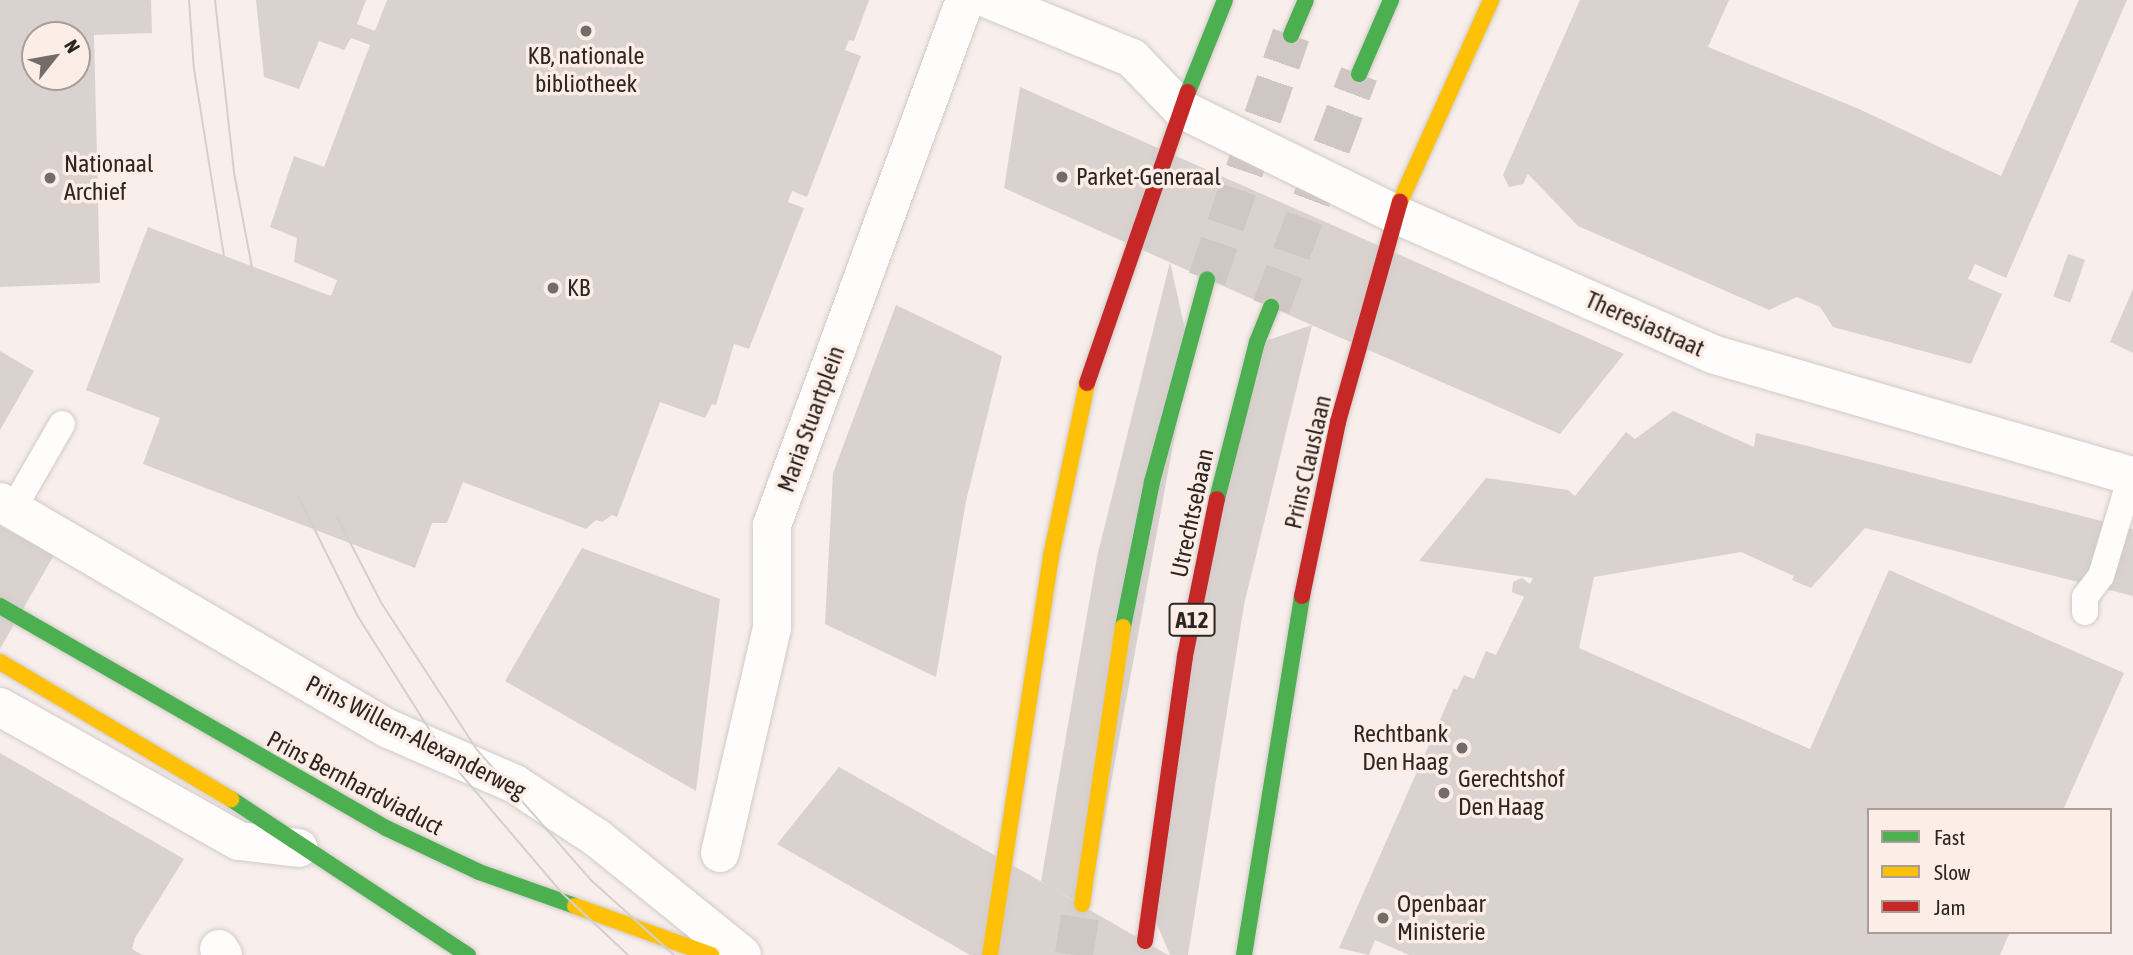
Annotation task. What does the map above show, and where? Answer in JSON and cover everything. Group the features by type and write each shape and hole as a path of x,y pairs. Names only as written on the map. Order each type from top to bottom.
{"street":[{"name":"Maria Stuartplein","path":"720,853 772,628 772,525 965,0"},
{"path":"990,0 1132,58 1181,109"},
{"path":"990,955 1051,556 1082,397 1181,109 1225,0"},
{"path":"1291,35 1306,0"},
{"path":"1359,74 1391,0"},
{"name":"Prins Clauslaan","path":"1244,955 1288,662 1338,422 1395,214 1490,0"},
{"name":"Theresiastraat","path":"1181,109 1395,214 1712,354 2132,476"},
{"name":"Utrechtsebaan","path":"1082,904 1119,649 1152,482 1188,336 1207,279"},
{"name":"Utrechtsebaan","path":"1145,941 1185,656 1218,494 1257,342 1271,307"},
{"name":"Prins Willem-Alexanderweg","path":"6,505 389,729 515,785 597,838 742,955"},
{"name":"Prins Bernhardviaduct","path":"0,606 386,828 479,872 711,955"},
{"path":"0,662 198,776 299,848 468,955"},
{"path":"0,707 239,841 299,848"}],"lane":[{"path":"6,505 62,424"},
{"path":"2085,612 2085,597 2101,576 2132,476"}],"building":[{"name":"Nationaal Archief","path":"0,0 151,0 152,33 94,35 100,283 0,287"},
{"name":"KB","path":"256,0 366,0 357,24 375,31 387,0 869,0 854,41 849,40 845,50 861,56 807,197 792,191 788,202 804,208 749,349 734,344 716,405 712,404 705,418 660,402 617,517 612,515 602,522 596,520 586,529 463,482 447,523 432,523 415,568 143,464 160,418 86,390 148,227 331,296 337,280 294,262 297,238 270,227 294,156 324,167 370,45 351,38 344,50 319,41 299,89 264,77"},
{"path":"1580,0 1729,0 1708,47 1859,109 2001,176 2079,0 2127,0 2006,278 1975,264 1968,279 2002,294 1971,364 1833,327 1820,307 1797,297 1769,310 1578,226 1528,174 1523,184 1509,187 1503,175"},
{"path":"1020,87 1624,354 1560,434 1207,279 1004,188"},
{"path":"2068,254 2085,260 2070,302 2053,297"},
{"path":"1170,262 1190,352 1088,908 1055,890 1168,955 970,955 777,844 839,767 1049,886 1041,881 1097,557"},
{"path":"2133,289 2133,353 2110,342"},
{"path":"896,305 1002,356 966,501 936,677 825,624 833,473"},
{"path":"1312,325 1244,605 1188,955 1170,955 1145,896 1251,346"},
{"path":"0,351 34,371 0,430"},
{"path":"1673,411 1754,447 1756,433 2133,529 2133,596 1865,528 1811,588 1792,580 1794,576 1741,552 1594,577 1579,648 1810,749 1889,570 2124,673 2064,808 1867,808 1867,934 2009,934 2000,955 1409,955 1375,940 1369,955 1339,948 1454,688 1457,690 1464,675 1474,679 1486,651 1496,655 1524,597 1512,592 1513,582 1522,578 1530,584 1533,578 1419,561 1486,478 1568,490 1575,496 1626,432 1635,439"},
{"path":"0,526 54,555 0,649"},
{"path":"582,548 720,599 696,791 505,681"},
{"path":"0,753 184,859 135,938 132,949 142,955 0,955"}],"tunnel":[{"path":"1207,279 1291,35"},
{"path":"1271,307 1359,74"},
{"path":"1074,955 1082,904"}],"tram line":[{"path":"189,0 194,69 224,257"},
{"path":"215,0 234,173 252,267"},
{"path":"299,498 357,615 448,759 562,893 628,955"},
{"path":"337,517 382,604 478,751 592,881 674,955"}],"traffic: fast":[{"path":"1188,92 1225,0"},
{"path":"1291,35 1306,0"},
{"path":"1359,74 1391,0"},
{"path":"1123,627 1152,482 1207,279"},
{"path":"1217,499 1257,342 1271,307"},
{"path":"1244,955 1302,596"},
{"path":"0,606 386,828 479,872 575,906"},
{"path":"231,799 468,955"}],"traffic: slow":[{"path":"1400,202 1491,0"},
{"path":"990,955 1051,556 1087,383"},
{"path":"1082,904 1123,627"},
{"path":"0,662 231,799"},
{"path":"575,906 711,955"}],"traffic: jam":[{"path":"1087,383 1188,92"},
{"path":"1302,596 1338,422 1400,202"},
{"path":"1145,941 1185,656 1217,499"}],"place":[{"name":"KB, nationale bibliotheek","path":"586,31"},
{"name":"Parket-Generaal","path":"1062,177"},
{"name":"Nationaal Archief","path":"50,178"},
{"name":"KB","path":"553,288"},
{"name":"Rechtbank Den Haag","path":"1462,748"},
{"name":"Gerechtshof Den Haag","path":"1444,793"},
{"name":"Openbaar Ministerie","path":"1383,918"}]}
